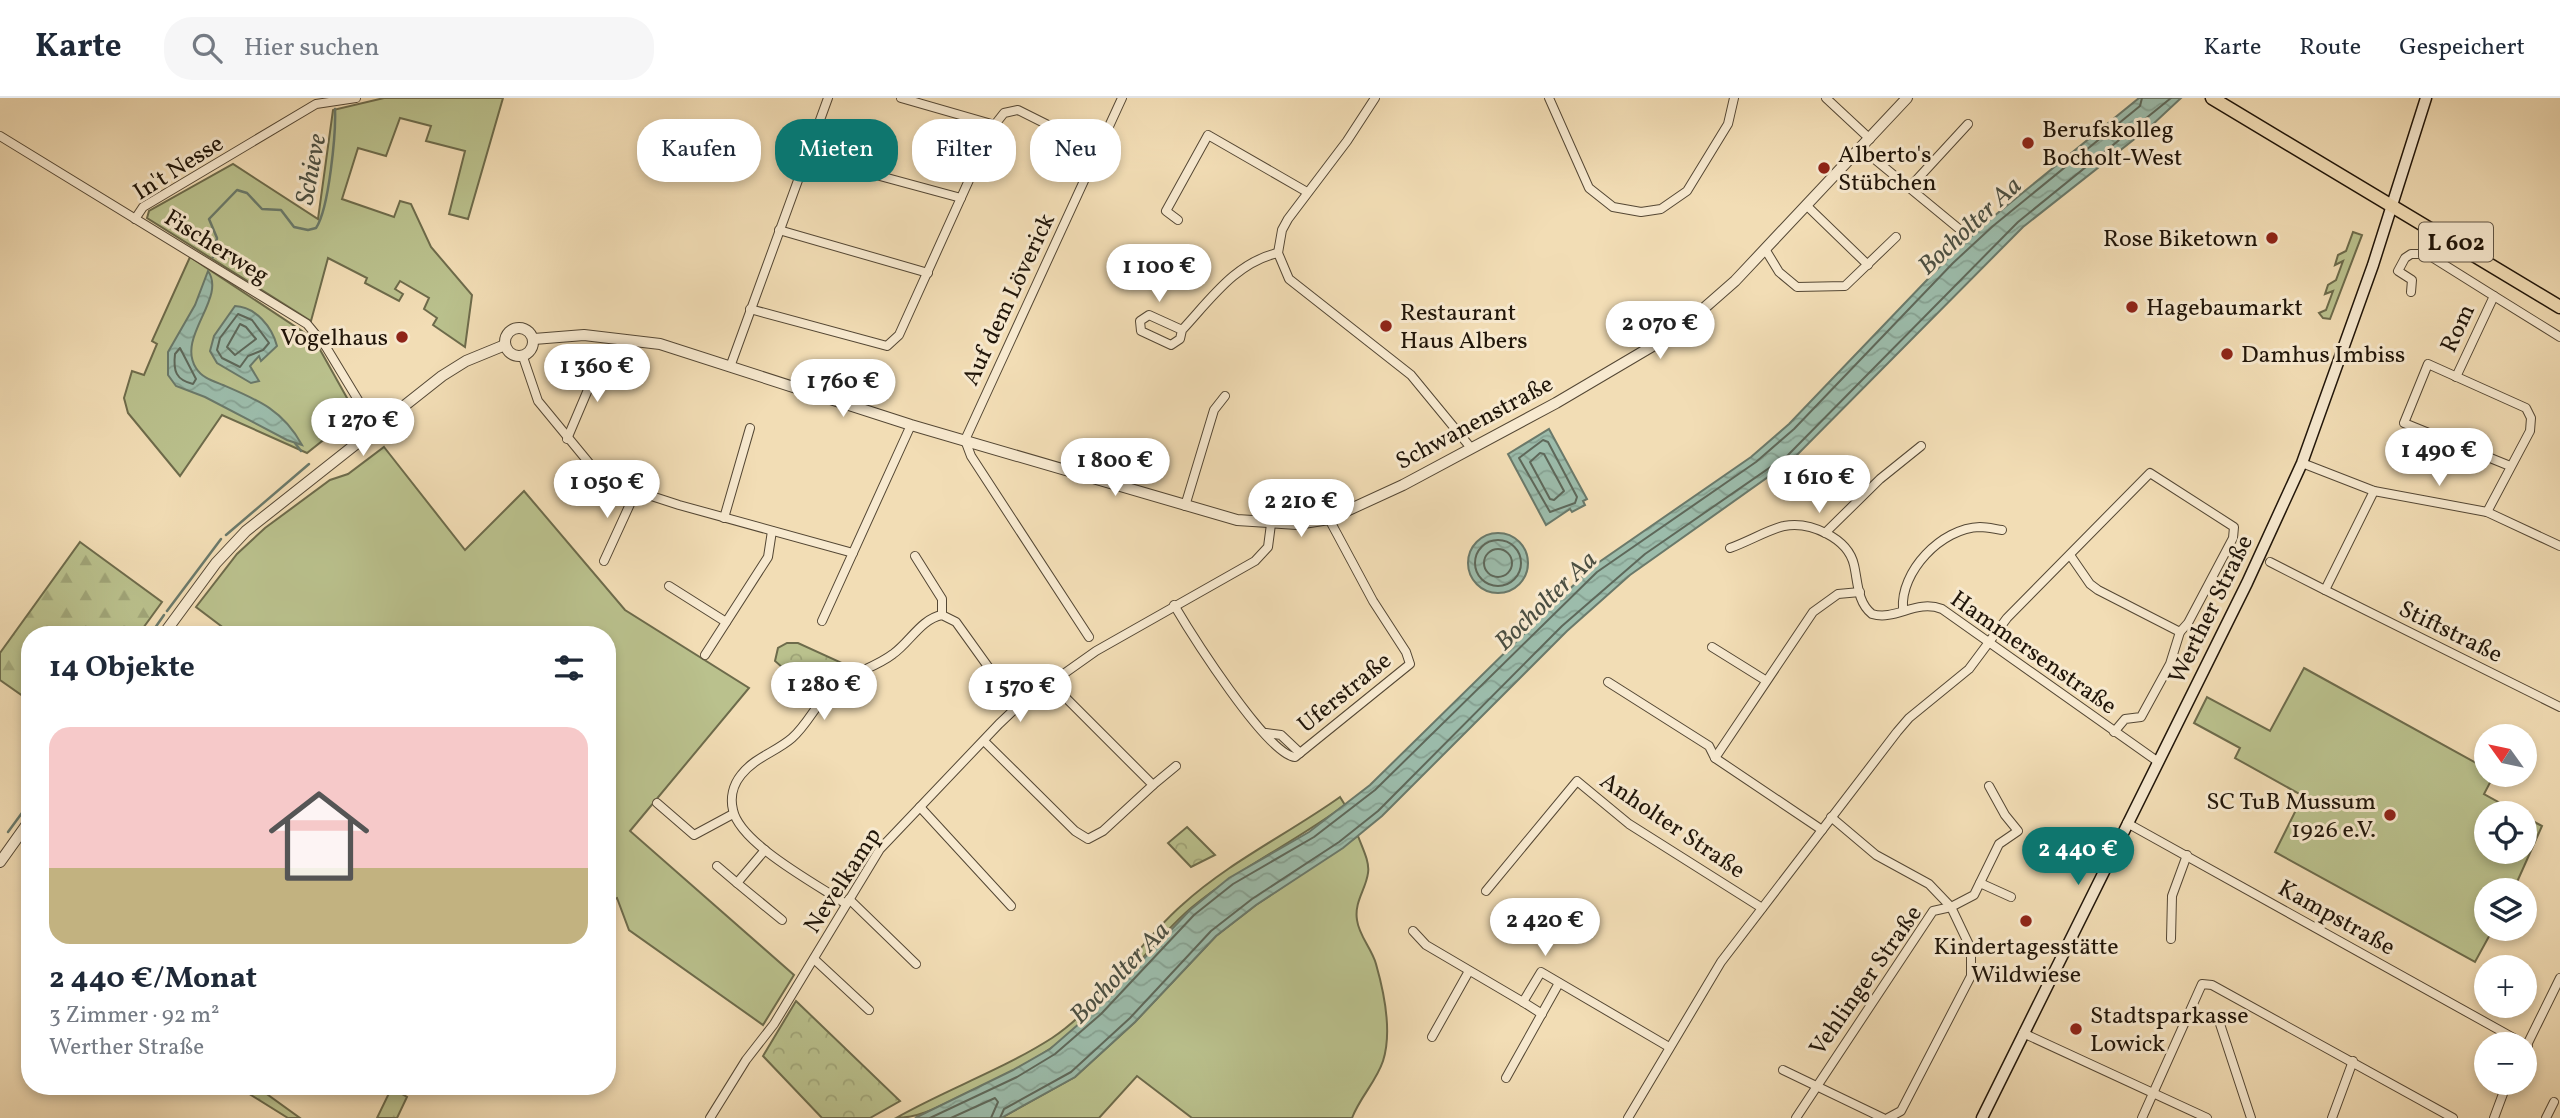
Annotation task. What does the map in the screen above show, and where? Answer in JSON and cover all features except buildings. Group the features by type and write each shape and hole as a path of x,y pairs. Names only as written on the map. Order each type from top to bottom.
{"main road":[{"name":"L 602","path":"2212,98 2560,306"},
{"name":"Werther Straße","path":"1982,1118 2246,583 2302,463 2393,205 2426,98"}],"street":[{"name":"In't Nesse","path":"135,219 143,207 316,104 356,98"},
{"path":"820,119 828,98"},
{"path":"901,98 974,119"},
{"name":"Auf dem Löverick","path":"1112,119 1122,98"},
{"path":"1375,98 1282,230 1278,253 1289,279 1411,375 1471,448"},
{"path":"1549,98 1588,188 1613,206 1641,212 1661,209 1687,191 1727,124 1734,98"},
{"path":"1826,98 1870,139"},
{"name":"Schwanenstraße","path":"534,339 584,335 660,344 911,425 1237,520 1271,524 1329,519 1403,485 1647,352 1704,310 1907,98"},
{"path":"1000,119 1004,113 1018,110 1036,119"},
{"path":"1910,187 1968,124"},
{"path":"1178,220 1166,211 1208,135 1307,192"},
{"name":"Fischerweg","path":"0,136 307,324 326,347 375,428"},
{"path":"1861,148 1958,228"},
{"path":"898,181 961,198"},
{"path":"730,368 797,182"},
{"path":"750,309 887,346 899,335 968,182"},
{"name":"Auf dem Löverick","path":"965,440 1083,182"},
{"path":"1806,205 1868,265"},
{"path":"779,230 928,273"},
{"path":"1765,249 1779,272 1797,287 1845,286 1896,237"},
{"path":"1182,330 1149,315 1140,321 1141,331 1171,345 1180,340 1182,330 1240,269 1260,257 1278,253"},
{"name":"Rom","path":"2411,292 2412,280 2398,271 2405,258 2419,253 2427,254 2560,337"},
{"name":"Rom","path":"2456,377 2494,296"},
{"path":"516,328 527,330 534,339 532,350 523,357 511,355 505,345 507,334 516,328"},
{"path":"170,626 232,545 442,376 466,361 505,345"},
{"path":"523,357 538,401 594,469 636,491 853,553"},
{"path":"567,439 601,359"},
{"name":"Rom","path":"2487,512 2530,431 2531,418 2526,408 2428,364 2404,423 2510,466"},
{"path":"1185,506 1214,410 1225,396"},
{"path":"822,621 911,425"},
{"path":"724,518 750,428"},
{"path":"965,440 971,456 1089,637"},
{"path":"1730,548 1786,525 1810,527 1825,533 1880,480 1921,446"},
{"path":"2302,463 2374,491 2487,512 2560,546"},
{"name":"Anholter Straße","path":"1631,1117 1669,1047 1721,962 1909,718 1969,669 2007,618 2150,474 2229,521 2234,527 2233,538 2188,623 2180,632"},
{"path":"604,561 636,491"},
{"path":"2325,590 2374,491"},
{"name":"Uferstraße","path":"1174,605 1210,664 1266,733 1289,757 1300,753 1410,664 1406,652 1373,601 1329,519"},
{"name":"Nevelkamp","path":"710,1118 814,959 880,849 1017,707 1097,651 1255,561 1268,547 1271,524"},
{"path":"1903,609 1902,593 1908,578 1917,565 1942,541 1978,527 2002,530"},
{"path":"705,655 768,556 772,531"},
{"name":"Hammersenstraße","path":"1825,533 1843,547 1854,562 1861,601 1872,614 1891,615 1917,605 1942,608 1987,643 2157,761"},
{"path":"2070,555 2090,584 2180,632 2170,664 2141,717 2125,719 2114,732"},
{"path":"915,556 943,599 943,615"},
{"name":"Stiftstraße","path":"2270,562 2560,707"},
{"path":"669,586 726,622"},
{"path":"1715,758 1813,612 1838,594 1860,592"},
{"path":"943,615 956,622 1017,707"},
{"path":"916,964 847,902 765,850 743,829 733,814 733,789 749,766 793,737 833,688 894,653 928,621 943,615"},
{"path":"1712,647 1765,680"},
{"path":"1608,682 1709,746 1715,758 1822,830"},
{"path":"1052,684 1153,785"},
{"path":"984,741 1075,831 1088,839 1103,831 1176,766"},
{"name":"Anholter Straße","path":"1486,891 1577,781 1629,824 1762,908"},
{"name":"Vehlinger Straße","path":"1796,1118 1933,911 1951,907 1974,895 1998,844 2018,831 2005,815 1989,786"},
{"path":"657,803 694,835 733,814"},
{"path":"920,807 1011,906"},
{"name":"Vehlinger Straße","path":"1831,817 1876,855 1929,884 1951,907"},
{"name":"Kampstraße","path":"2127,823 2500,1032"},
{"path":"2,855 21,831"},
{"path":"737,883 765,850"},
{"path":"2171,939 2172,896 2187,855"},
{"path":"717,866 782,920"},
{"path":"1980,883 2011,897"},
{"path":"1816,1084 1886,1118 1901,1111 1971,976 1971,948 1951,907"},
{"path":"1413,931 1426,945 1542,1014"},
{"path":"814,959 869,1010"},
{"path":"1432,1037 1469,971"},
{"path":"1523,1002 1541,972 1669,1047"},
{"path":"2533,1032 2560,978"},
{"path":"1506,1078 1559,983"},
{"path":"2142,1118 2202,984 2212,985 2453,1118"},
{"path":"2220,1024 2251,1118"},
{"path":"2023,1033 2207,1118"},
{"path":"2332,1118 2353,1061"},
{"name":"Vehlinger Straße","path":"1783,1070 1816,1084"},
{"path":"2494,1118 2503,1095"},
{"path":"2546,1118 2554,1102"}],"green space":[{"path":"384,98 503,98 468,219 449,214 465,151 426,141 431,126 400,118 386,156 358,148 342,199 394,217 400,201 411,204 431,247 472,295 465,347 433,325 437,318 424,309 429,298 400,281 395,289 403,294 399,301 365,283 367,278 328,258 311,321 147,218 149,211 233,164 318,219 333,110"},
{"path":"2353,232 2362,235 2330,319 2323,318 2319,313 2326,310 2333,291 2325,294 2328,285 2336,280 2343,261 2335,265 2338,255 2346,251"},
{"path":"190,257 314,339 356,414 307,453 222,415 180,476 128,413 124,398 132,371 144,375 157,344 152,341"},
{"path":"384,447 465,550 524,491 625,610 749,688 630,831 794,975 763,1025 629,930 616,898 616,626 221,626 196,607 237,554 265,528 330,480 348,474"},
{"path":"80,542 162,602 145,626 21,626 21,695 0,680 0,653"},
{"path":"787,643 798,643 842,663 841,675 817,698 775,661 778,648"},
{"name":"SC TuB Mussum 1926 e.V.","path":"2304,668 2474,762 2474,788 2487,788 2484,794 2497,801 2474,801 2474,864 2525,864 2519,878 2474,878 2474,941 2486,941 2479,955 2474,955 2474,961 2275,852 2303,796 2235,758 2240,748 2194,723 2207,697 2270,731"},
{"path":"1340,797 1345,805 1228,880 1191,908 1102,1004 1058,1043 1021,1066 925,1113 896,1118 1014,1060 1052,1038 1103,992 1149,938 1182,905 1219,875"},
{"name":"SC TuB Mussum 1926 e.V.","path":"2537,823 2542,826 2537,837"},
{"path":"1187,827 1215,855 1191,867 1168,843"},
{"path":"1358,836 1368,869 1357,907 1357,920 1379,975 1386,1013 1387,1038 1380,1069 1352,1118 1192,1118 1137,1076 1099,1118 1001,1118 1075,1077 1135,1022 1216,936 1256,905"},
{"path":"796,1001 900,1101 870,1118 822,1118 763,1056"},
{"path":"251,1095 268,1095 300,1118 288,1118"},
{"path":"388,1095 407,1097 397,1118 377,1118"}],"water":[{"path":"2139,98 2181,98 2151,126 2023,227 1792,460 1630,575 1567,631 1382,816 1343,848 1256,905 1216,936 1135,1022 1075,1077 1001,1118 915,1118 1050,1049 1096,1009 1190,910 1229,878 1309,832 1370,785 1592,567 1751,457 1789,424 1948,258 1988,221"},
{"path":"208,271 212,282 211,293 192,344 196,368 208,379 247,396 278,415 302,445 287,440 205,397 176,386 168,375 168,352 195,305"},
{"path":"235,306 250,310 262,319 277,346 261,361 259,356 250,366 259,381 251,383 217,363 210,351 214,336"},
{"path":"1549,429 1587,499 1583,501 1585,505 1572,512 1570,509 1546,525 1508,454"},
{"path":"1498,533 1515,538 1523,546 1528,563 1523,580 1515,588 1498,593 1481,588 1473,580 1468,563 1473,546 1481,538"}],"waterway":[{"name":"Schieve","path":"213,257 217,238 209,219 237,190 247,193 262,209 281,210 294,227 308,230 316,228 328,188 335,109"},
{"name":"Schieve","path":"295,443 301,451"},
{"name":"Schieve","path":"226,535 309,464"},
{"name":"Schieve","path":"167,611 221,539"},
{"name":"Schieve","path":"156,626 164,615"},
{"name":"Schieve","path":"8,832 21,814"}],"place":[{"name":"Berufskolleg Bocholt-West","path":"2028,143"},
{"name":"Alberto's Stübchen","path":"1824,168"},
{"name":"Rose Biketown","path":"2272,238"},
{"name":"Hagebaumarkt","path":"2132,307"},
{"name":"Restaurant Haus Albers","path":"1386,326"},
{"name":"Vogelhaus","path":"402,337"},
{"name":"Damhus Imbiss","path":"2227,354"},
{"name":"SC TuB Mussum 1926 e.V.","path":"2390,815"},
{"name":"Kindertagesstätte Wildwiese","path":"2026,921"},
{"name":"Stadtsparkasse Lowick","path":"2076,1029"}],"water label":[{"name":"Bocholter Aa","path":"1969,225"},
{"name":"Bocholter Aa","path":"1545,600"},
{"name":"Bocholter Aa","path":"1119,972"}]}
